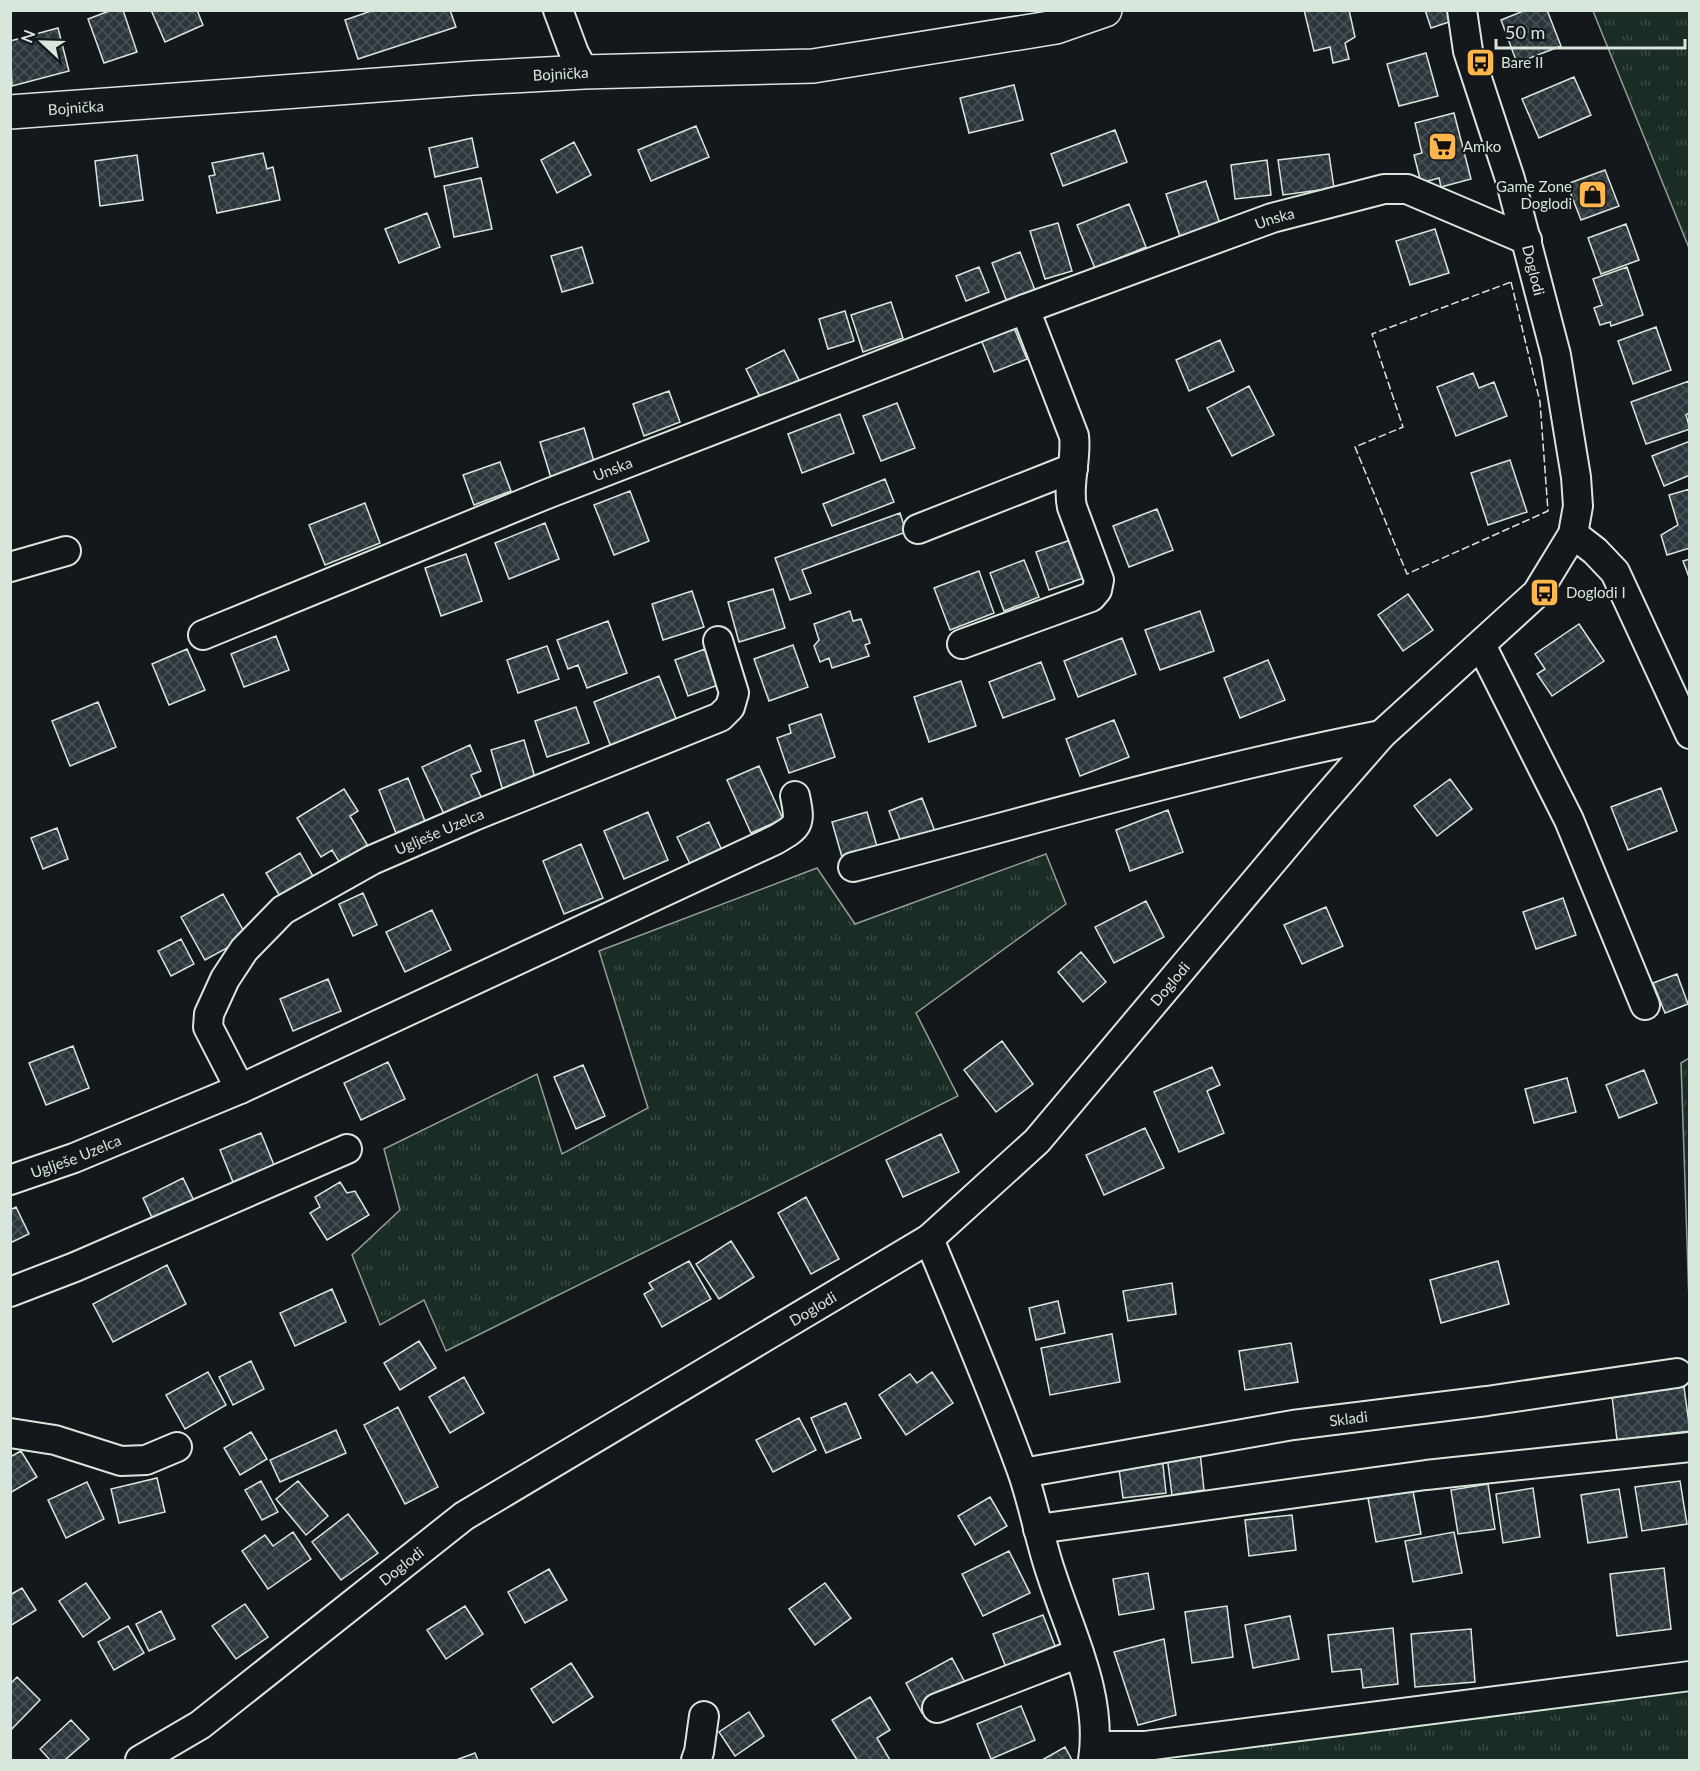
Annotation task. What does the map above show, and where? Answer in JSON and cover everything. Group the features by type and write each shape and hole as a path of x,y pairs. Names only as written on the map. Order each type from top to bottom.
{"main road":[{"name":"Bojnička","path":"10,112 461,78 584,72 813,66 1056,27 1105,10"}],"street":[{"path":"558,10 574,53 584,72"},
{"name":"Doglodi","path":"140,1761 200,1725 464,1516 929,1239 1037,1142 1381,735 1537,593 1573,534 1578,506 1576,477 1556,355 1510,179 1468,51 1462,10"},
{"name":"Unska","path":"203,635 547,494 1025,309 1272,218 1384,189 1407,189 1527,240"},
{"path":"962,644 1091,597 1097,590 1099,580 1070,496 1074,436 1025,309"},
{"path":"918,529 1073,468"},
{"path":"1573,534 1595,551 1615,572 1689,734"},
{"path":"10,567 66,551"},
{"name":"Uglješe Uzelca","path":"240,1089 208,1027 209,1014 225,979 244,950 284,910 372,860 474,816 720,717 730,707 734,693 718,641"},
{"path":"1481,645 1569,820 1645,1005"},
{"path":"853,867 1143,790 1316,748 1381,735"},
{"name":"Uglješe Uzelca","path":"10,1180 74,1158 240,1089 775,840 793,830 797,824 799,814 795,796"},
{"path":"10,1292 75,1267 347,1149"},
{"path":"929,1239 1023,1473 1052,1576 1079,1653 1093,1712 1094,1753 1689,1676"},
{"name":"Skladi","path":"1023,1473 1293,1425 1487,1401 1677,1373"},
{"path":"10,1433 55,1440 121,1461 146,1460 177,1448"},
{"path":"1038,1529 1426,1475 1689,1447"},
{"path":"938,1708 1079,1653"},
{"path":"696,1761 704,1716"}],"green space":[{"path":"1593,11 1689,11 1689,248"},
{"path":"1046,854 1066,904 916,1013 958,1096 446,1351 424,1300 380,1325 352,1255 400,1210 384,1149 537,1074 562,1154 648,1108 599,951 817,868 855,924"},
{"path":"1689,1058 1689,1301 1681,1063"},
{"path":"1689,1686 1689,1760 1122,1760"}],"building":[{"path":"112,10 123,10 137,52 104,63 88,19"},
{"path":"151,10 197,10 203,25 165,42"},
{"path":"374,10 450,10 456,27 358,59 345,20"},
{"path":"1304,10 1349,10 1355,37 1345,43 1349,59 1333,63 1330,47 1314,51"},
{"path":"1425,10 1449,10 1452,21 1431,28"},
{"path":"1526,10 1547,10 1561,46 1517,63 1501,20"},
{"path":"58,28 69,71 12,86 10,41"},
{"path":"1426,53 1438,96 1399,106 1387,64"},
{"path":"1574,77 1591,115 1539,138 1522,99"},
{"path":"1014,85 1023,120 969,133 960,98"},
{"path":"1454,113 1471,179 1441,187 1439,178 1421,183 1414,155 1422,153 1415,123"},
{"path":"696,126 709,157 651,181 638,150"},
{"path":"1115,130 1127,162 1063,186 1051,154"},
{"path":"472,138 478,167 435,177 429,148"},
{"path":"574,142 591,175 557,193 541,160"},
{"path":"263,153 267,169 273,167 280,200 217,213 209,176 215,175 212,163"},
{"path":"1329,154 1334,188 1283,195 1278,160"},
{"path":"137,155 143,200 100,206 95,161"},
{"path":"1267,160 1271,195 1235,199 1231,165"},
{"name":"Game Zone Doglodi","path":"1605,170 1619,206 1581,220 1567,184"},
{"path":"481,178 492,229 454,237 444,186"},
{"path":"1206,181 1222,230 1182,243 1166,194"},
{"path":"1129,204 1146,247 1095,268 1077,225"},
{"path":"427,213 440,247 399,263 385,229"},
{"path":"1058,223 1072,271 1045,279 1030,231"},
{"path":"1626,224 1639,260 1601,274 1588,238"},
{"path":"1435,229 1449,273 1410,285 1396,241"},
{"path":"582,247 593,283 562,292 551,256"},
{"path":"1020,252 1035,290 1007,302 992,263"},
{"path":"979,267 989,292 966,301 956,276"},
{"path":"1627,267 1643,315 1611,326 1610,322 1600,325 1594,308 1602,305 1593,279"},
{"path":"891,302 903,338 863,352 851,315"},
{"path":"845,311 854,341 828,349 819,319"},
{"path":"1012,323 1027,359 994,372 980,337"},
{"path":"1656,327 1671,370 1633,384 1618,341"},
{"path":"1220,340 1234,371 1189,391 1176,360"},
{"path":"784,350 802,386 764,405 746,369"},
{"path":"1473,373 1479,388 1494,382 1507,416 1456,436 1437,387"},
{"path":"1689,381 1690,413 1686,415 1690,429 1646,444 1631,402"},
{"path":"1249,386 1274,435 1232,456 1207,408"},
{"path":"669,391 680,422 644,436 633,404"},
{"path":"897,403 915,448 881,461 863,416"},
{"path":"840,414 854,453 802,473 788,434"},
{"path":"584,428 595,465 551,478 540,442"},
{"path":"1690,441 1690,475 1664,486 1652,456"},
{"path":"1510,460 1527,512 1488,525 1471,473"},
{"path":"500,462 511,491 474,505 463,475"},
{"path":"885,479 894,502 832,526 823,504"},
{"path":"1690,489 1690,548 1667,555 1661,535 1678,525 1669,495"},
{"path":"630,491 649,541 614,555 594,505"},
{"path":"365,503 380,543 325,565 309,525"},
{"path":"1157,509 1173,550 1129,567 1113,526"},
{"path":"900,513 906,532 802,570 811,593 790,600 775,558"},
{"path":"545,523 559,559 509,579 495,543"},
{"path":"1076,538 1089,576 1049,590 1036,552"},
{"path":"466,554 482,601 441,616 425,568"},
{"path":"1690,559 1690,580 1683,561"},
{"path":"1024,560 1039,597 1004,611 990,573"},
{"path":"979,571 994,613 950,630 934,588"},
{"path":"773,589 785,628 739,642 728,602"},
{"path":"692,591 704,627 663,640 652,604"},
{"path":"1408,594 1433,630 1403,651 1378,615"},
{"path":"850,611 853,621 861,619 870,643 865,645 869,656 832,668 829,658 820,662 814,646 819,640 814,624"},
{"path":"1200,611 1214,651 1160,670 1145,630"},
{"path":"608,621 627,673 587,688 578,665 568,669 557,640"},
{"path":"1579,624 1604,661 1552,696 1537,674 1545,669 1535,654"},
{"path":"276,636 289,670 244,687 231,654"},
{"path":"1122,638 1136,674 1078,697 1064,661"},
{"path":"793,645 808,687 769,701 754,659"},
{"path":"547,646 559,679 518,693 507,660"},
{"path":"187,649 205,690 169,705 152,664"},
{"path":"705,649 718,685 688,696 675,660"},
{"path":"1268,660 1285,700 1240,718 1224,678"},
{"path":"1041,662 1055,699 1003,718 989,682"},
{"path":"659,676 677,721 611,747 594,702"},
{"path":"961,681 976,726 929,742 914,697"},
{"path":"98,702 116,747 70,766 52,721"},
{"path":"576,707 589,743 547,757 535,721"},
{"path":"821,714 835,757 789,773 777,738 791,733 789,725"},
{"path":"1114,720 1129,757 1080,776 1066,739"},
{"path":"524,740 536,781 503,791 491,750"},
{"path":"470,745 481,771 471,775 481,797 444,814 422,767"},
{"path":"759,766 783,819 751,833 727,780"},
{"path":"408,778 425,821 396,833 379,790"},
{"path":"1450,779 1472,809 1437,836 1414,806"},
{"path":"1661,788 1677,831 1628,850 1611,807"},
{"path":"344,789 358,811 350,816 368,846 340,863 332,850 321,857 297,818"},
{"path":"922,798 936,834 903,847 889,811"},
{"path":"1168,810 1183,852 1130,871 1116,830"},
{"path":"648,812 668,860 624,879 604,831"},
{"path":"867,812 879,853 844,864 832,822"},
{"path":"709,822 724,855 693,870 677,837"},
{"path":"57,828 68,859 43,869 31,838"},
{"path":"581,844 603,898 564,914 543,861"},
{"path":"300,853 314,878 281,898 266,873"},
{"path":"363,893 377,925 353,936 339,904"},
{"path":"223,894 247,937 205,960 181,917"},
{"path":"1563,898 1576,935 1536,949 1523,912"},
{"path":"1146,901 1164,937 1114,963 1095,927"},
{"path":"1326,907 1343,946 1302,964 1284,925"},
{"path":"432,910 451,950 405,972 386,932"},
{"path":"181,939 194,964 171,976 158,951"},
{"path":"1081,952 1106,982 1083,1002 1058,972"},
{"path":"1677,974 1688,1004 1665,1013 1653,983"},
{"path":"328,979 341,1011 293,1031 280,999"},
{"path":"1002,1041 1033,1084 996,1112 964,1070"},
{"path":"73,1046 89,1088 46,1105 29,1063"},
{"path":"388,1062 405,1099 361,1120 344,1083"},
{"path":"583,1065 605,1116 576,1129 554,1077"},
{"path":"1212,1067 1220,1085 1207,1091 1224,1133 1179,1152 1154,1092"},
{"path":"1644,1070 1657,1103 1619,1118 1606,1085"},
{"path":"1567,1078 1576,1112 1534,1123 1525,1089"},
{"path":"1145,1128 1164,1168 1104,1195 1086,1155"},
{"path":"261,1133 274,1165 233,1182 220,1150"},
{"path":"941,1134 959,1172 903,1197 886,1160"},
{"path":"183,1178 196,1205 155,1224 143,1198"},
{"path":"340,1182 347,1193 355,1191 369,1215 327,1240 310,1213 320,1207 315,1197"},
{"path":"806,1197 839,1259 811,1274 778,1213"},
{"path":"16,1207 29,1234 10,1243 10,1210"},
{"path":"731,1241 754,1277 719,1299 696,1264"},
{"path":"689,1261 711,1299 662,1327 644,1294 653,1289 649,1283"},
{"path":"1498,1261 1509,1304 1441,1323 1430,1280"},
{"path":"167,1265 186,1304 113,1342 93,1304"},
{"path":"1172,1283 1176,1314 1128,1321 1123,1291"},
{"path":"332,1289 346,1322 295,1346 280,1313"},
{"path":"1058,1301 1065,1333 1036,1340 1029,1308"},
{"path":"1112,1334 1120,1382 1050,1395 1041,1348"},
{"path":"419,1341 436,1368 400,1390 384,1363"},
{"path":"1291,1343 1298,1382 1245,1390 1239,1351"},
{"path":"251,1361 264,1389 233,1405 219,1377"},
{"path":"208,1372 226,1405 185,1429 166,1395"},
{"path":"932,1372 953,1403 906,1435 879,1395 910,1374 917,1383"},
{"path":"464,1377 484,1413 450,1433 429,1397"},
{"path":"1684,1387 1690,1431 1617,1440 1612,1396"},
{"path":"846,1403 861,1438 826,1453 811,1418"},
{"path":"398,1407 438,1487 405,1504 364,1425"},
{"path":"799,1418 816,1450 773,1472 756,1440"},
{"path":"336,1430 346,1453 280,1482 270,1460"},
{"path":"251,1432 267,1459 240,1475 224,1448"},
{"path":"21,1451 37,1477 10,1493 10,1457"},
{"path":"1200,1452 1204,1490 1172,1495 1167,1456"},
{"path":"1162,1456 1166,1493 1123,1498 1118,1462"},
{"path":"157,1478 165,1512 119,1523 111,1489"},
{"path":"261,1481 278,1512 262,1520 245,1490"},
{"path":"298,1481 328,1516 306,1535 276,1499"},
{"path":"1680,1481 1687,1524 1642,1531 1635,1487"},
{"path":"87,1482 104,1519 66,1538 48,1500"},
{"path":"1488,1484 1495,1529 1458,1534 1451,1490"},
{"path":"1533,1488 1540,1537 1503,1543 1496,1494"},
{"path":"1619,1489 1627,1537 1588,1543 1581,1495"},
{"path":"1413,1491 1421,1534 1376,1542 1368,1498"},
{"path":"990,1497 1007,1526 975,1545 958,1516"},
{"path":"348,1514 378,1553 341,1580 312,1542"},
{"path":"1292,1515 1296,1550 1249,1556 1245,1520"},
{"path":"293,1532 311,1559 268,1589 242,1551 265,1535 273,1546"},
{"path":"1454,1532 1462,1573 1413,1582 1405,1541"},
{"path":"1009,1551 1030,1593 983,1616 962,1574"},
{"path":"1664,1568 1671,1629 1617,1636 1610,1574"},
{"path":"549,1569 567,1600 525,1623 508,1592"},
{"path":"1148,1573 1154,1609 1119,1615 1113,1579"},
{"path":"86,1583 110,1618 83,1637 59,1601"},
{"path":"825,1583 851,1618 815,1645 789,1609"},
{"path":"22,1588 36,1610 10,1626 10,1595"},
{"path":"245,1604 268,1637 236,1659 212,1626"},
{"path":"465,1606 483,1634 446,1659 427,1630"},
{"path":"1227,1606 1233,1657 1192,1663 1185,1612"},
{"path":"161,1611 175,1639 149,1651 136,1624"},
{"path":"1043,1615 1057,1651 1007,1670 993,1634"},
{"path":"1290,1616 1299,1659 1253,1668 1245,1625"},
{"path":"128,1626 144,1653 114,1670 98,1642"},
{"path":"1393,1628 1398,1684 1363,1688 1361,1669 1332,1672 1328,1635"},
{"path":"1471,1629 1475,1682 1415,1687 1411,1634"},
{"path":"1164,1639 1176,1715 1138,1725 1114,1652"},
{"path":"952,1658 968,1688 922,1713 906,1683"},
{"path":"571,1663 593,1697 553,1723 531,1689"},
{"path":"17,1677 40,1700 10,1731 10,1684"},
{"path":"870,1697 890,1730 877,1738 890,1760 857,1760 832,1720"},
{"path":"1021,1706 1035,1740 991,1759 977,1724"},
{"path":"749,1712 764,1736 735,1756 719,1732"},
{"path":"71,1720 89,1739 65,1760 50,1760 40,1749"},
{"path":"1065,1747 1072,1760 1042,1760"},
{"path":"475,1753 478,1760 456,1760"}],"fence":[{"path":"1511,282 1540,402 1548,511 1407,574 1355,447 1403,427 1372,334 1511,282"}],"place":[{"name":"Bare II","path":"1480,62"},
{"name":"Amko","path":"1442,146"},
{"name":"Game Zone Doglodi","path":"1593,195"},
{"name":"Doglodi I","path":"1545,592"}]}
